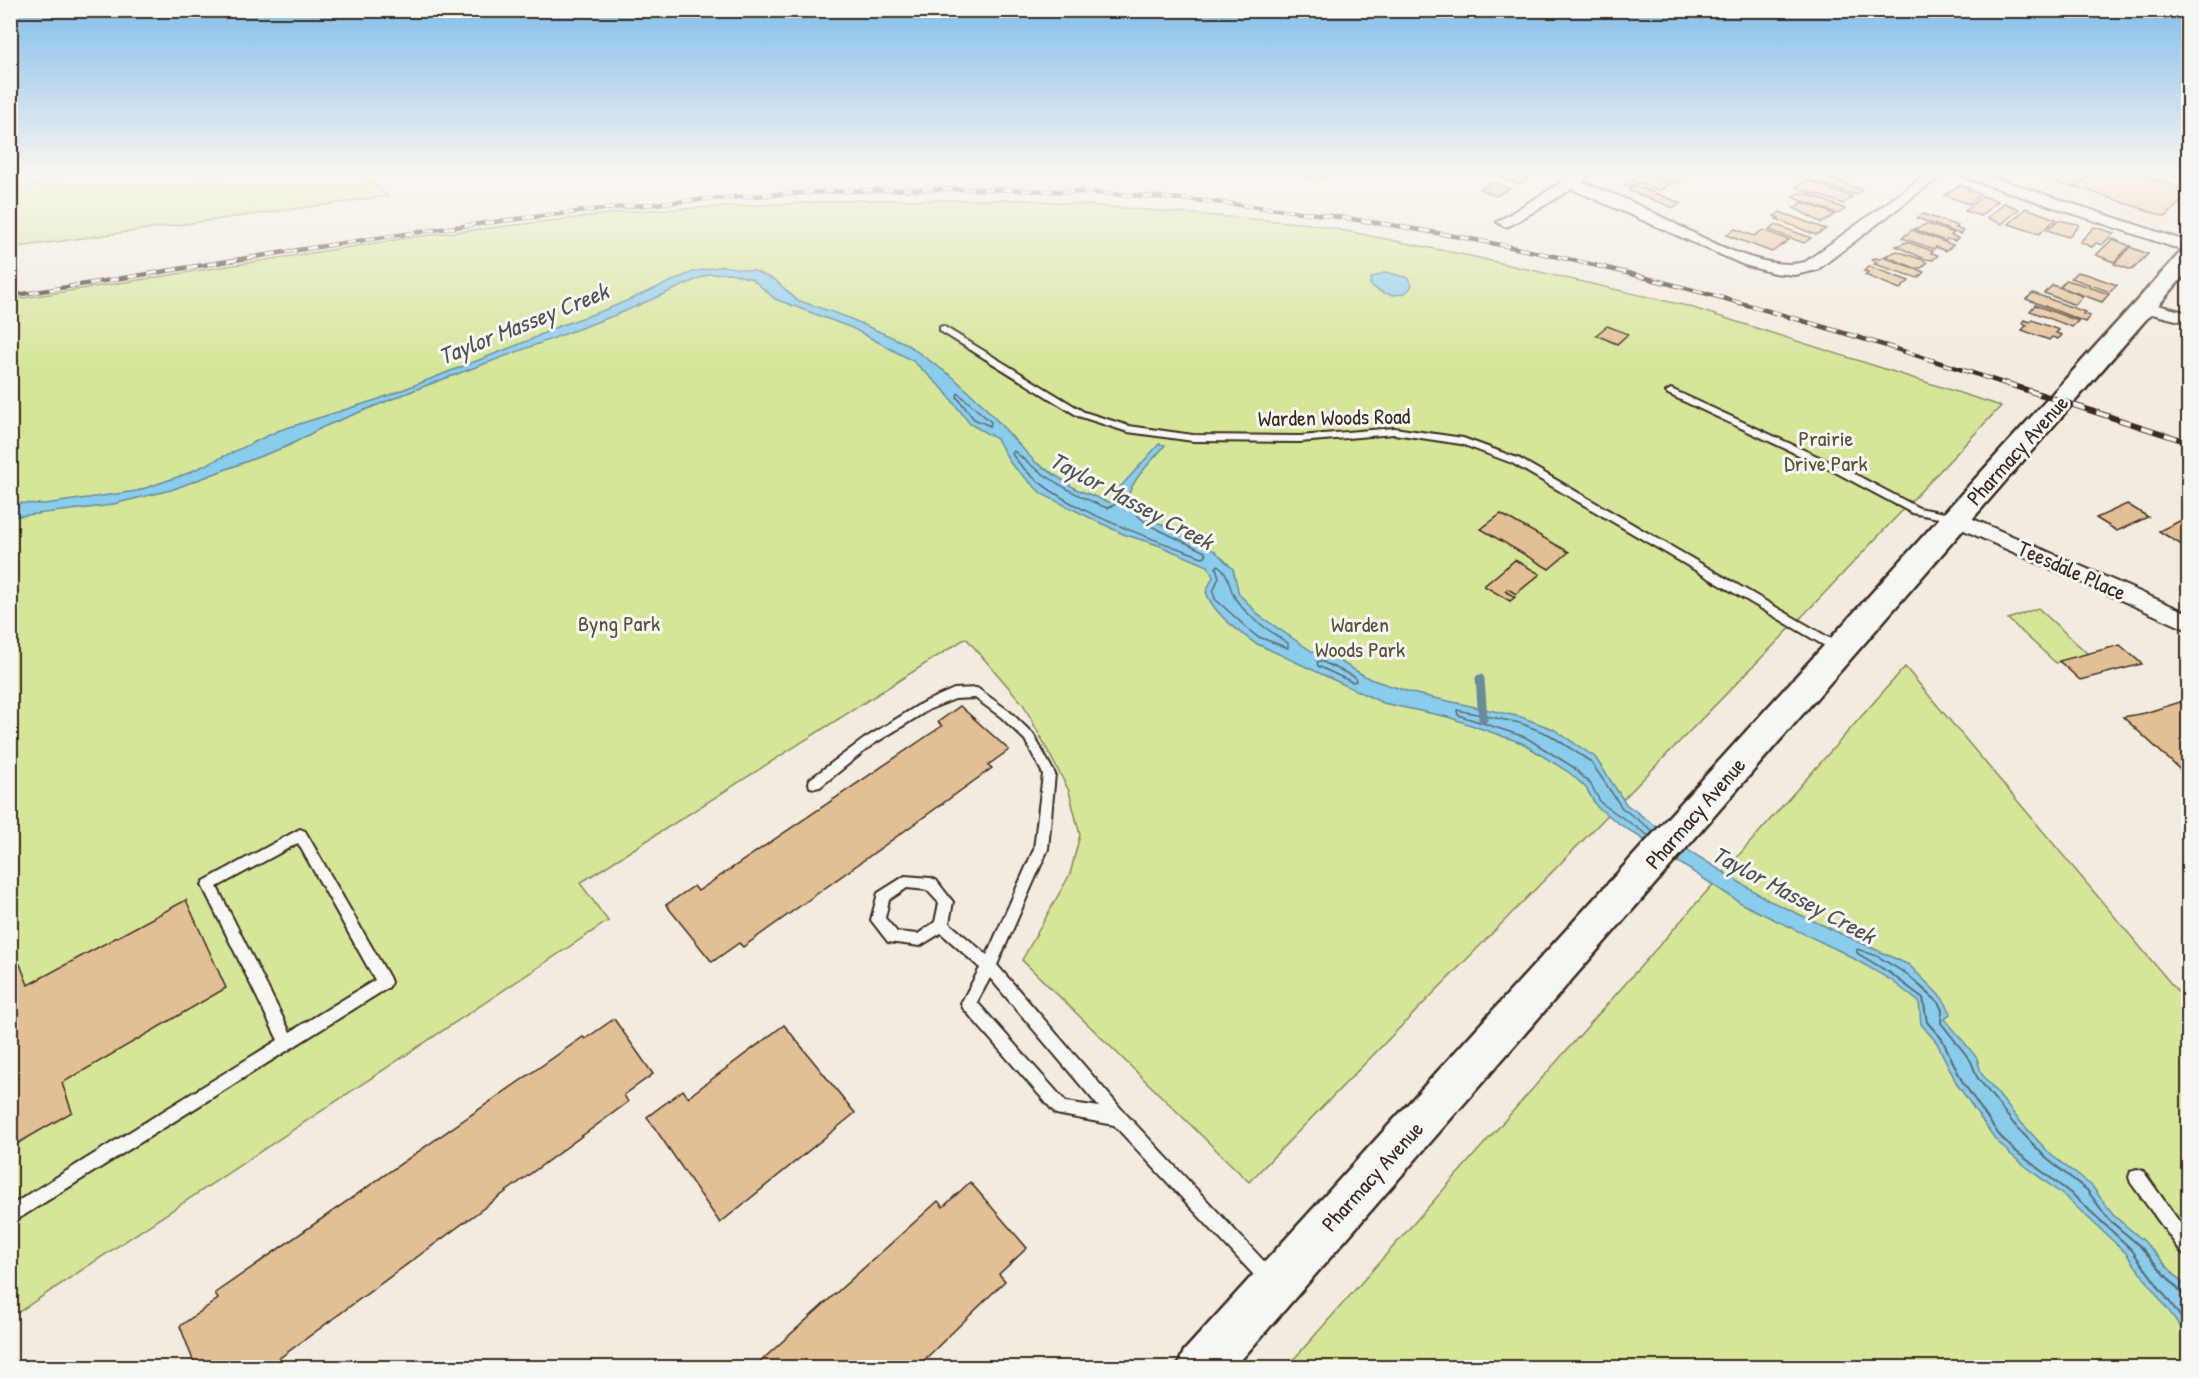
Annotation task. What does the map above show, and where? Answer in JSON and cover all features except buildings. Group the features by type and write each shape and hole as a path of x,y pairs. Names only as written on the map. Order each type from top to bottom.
{"street":[{"path":"1693,238 1765,267 1793,271 1812,266 1849,238"},
{"path":"2162,238 2188,247"},
{"name":"Pharmacy Avenue","path":"1201,1368 1584,939 1719,783 1842,650 1955,518 2188,258"},
{"path":"2146,307 2188,318"},
{"name":"Teesdale Place","path":"1955,518 2188,622"}],"lane":[{"name":"Warden Woods Road","path":"943,329 1081,414 1128,429 1193,438 1300,439 1394,431 1462,441 1516,461 1842,650"},
{"path":"1671,392 1839,470 1916,511 1955,518"},
{"path":"815,783 868,742 926,706 954,694 977,693 1029,737 1049,774 1041,849 989,966 968,1003 1062,1109 1118,1118"},
{"path":"10,1216 384,982 300,835 209,885 288,1041"},
{"path":"905,882 931,884 946,902 942,925 920,940 893,938 878,920 883,897 905,882"},
{"path":"942,925 989,966 1118,1118 1275,1285"},
{"path":"2137,1177 2188,1246"}],"green space":[{"path":"11,238 81,238 11,248"},
{"name":"Warden Woods Park","path":"406,238 1382,238 1687,306 2001,406 1816,602 1249,1182 1022,960 1070,874 1080,835 1069,791 1023,704 966,638 580,883 608,921 11,1317 11,300"},
{"path":"2038,608 2088,654 2056,663 2008,619"},
{"path":"1905,667 2188,1004 2188,1367 1286,1368"}],"water":[{"path":"722,266 754,271 775,280 797,300 844,316 905,343 954,378 982,404 1035,462 1076,489 1108,502 1111,502 1115,493 1159,444 1165,445 1136,479 1128,502 1145,516 1215,551 1233,569 1239,594 1260,616 1313,652 1334,658 1370,679 1416,694 1521,717 1553,729 1595,757 1626,804 1691,852 1768,900 1909,965 1943,999 1951,1013 1945,1019 1977,1058 1981,1073 2018,1119 2051,1155 2092,1186 2113,1215 2144,1241 2183,1284 2188,1294 2188,1337 2126,1253 2069,1200 2010,1154 1995,1139 1957,1084 1937,1043 1921,1024 1919,1002 1891,980 1844,953 1744,905 1621,825 1597,807 1586,788 1570,773 1522,743 1448,717 1383,703 1253,642 1226,620 1209,600 1206,592 1213,577 1208,566 1158,545 1123,534 1042,494 1011,464 997,439 970,424 943,389 913,361 852,328 775,299 752,279 730,273 709,274 621,313 417,389 323,427 288,446 171,490 105,506 11,517 11,503 45,504 137,491 186,474 280,430 379,399 530,340 554,328 610,308 693,272"},
{"path":"1386,272 1408,278 1412,285 1409,290 1392,295 1379,291 1370,284 1371,278"}],"waterway":[{"path":"1480,679 1483,719"}],"railway":[{"path":"10,296 374,238"},
{"path":"1465,238 1598,266 1754,307 2009,385"},
{"path":"2005,383 2188,442"}],"water label":[{"name":"Taylor Massey Creek","path":"523,323"},
{"name":"Taylor Massey Creek","path":"1132,500"},
{"name":"Taylor Massey Creek","path":"1794,894"}],"park label":[{"name":"Prairie Drive Park","path":"1826,450"},
{"name":"Byng Park","path":"619,623"}]}
